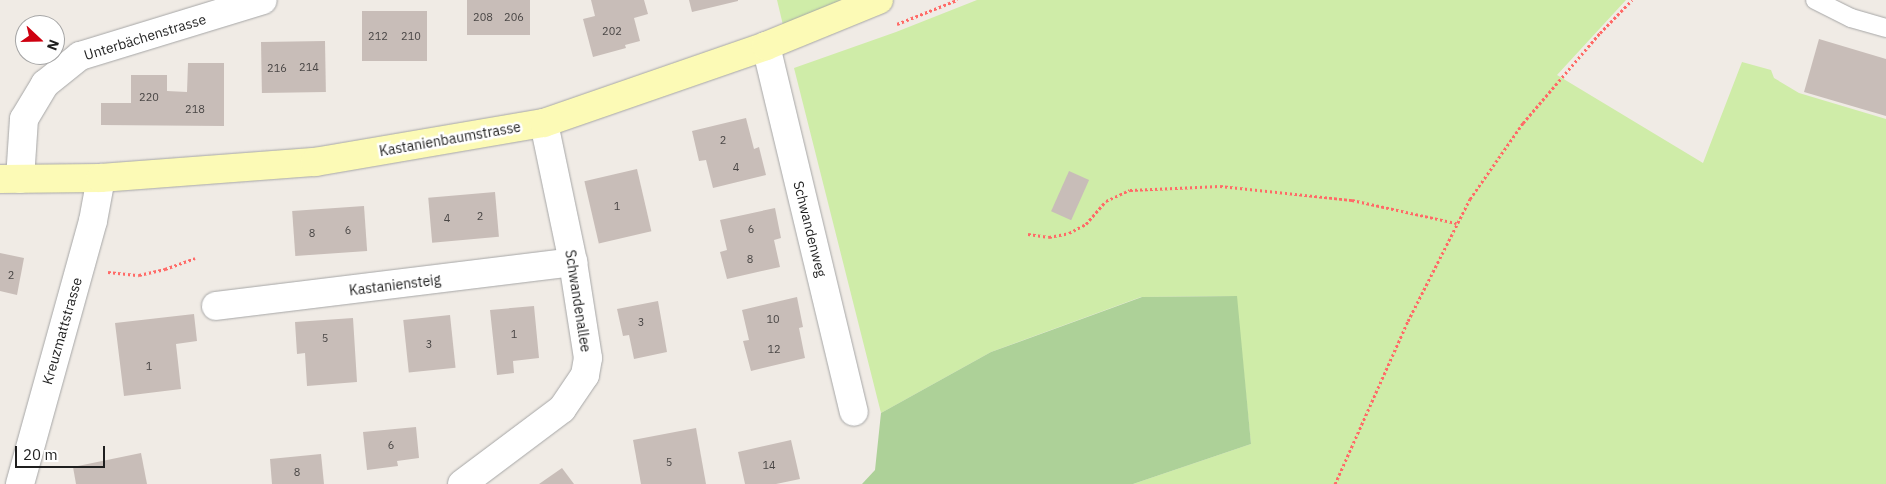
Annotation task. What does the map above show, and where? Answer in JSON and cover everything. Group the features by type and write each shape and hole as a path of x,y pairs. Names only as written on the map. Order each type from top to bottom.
{"street":[{"name":"Unterbächenstrasse","path":"10,179 24,120 45,84 80,56 263,0"},
{"name":"Kastanienbaumstrasse","path":"10,179 101,178 315,162 544,123 766,46 879,0"},
{"name":"Schwandenweg","path":"766,46 854,412"},
{"name":"Schwandenallee","path":"462,484 562,410 585,375 588,358 573,262 544,123"},
{"name":"Kreuzmattstrasse","path":"20,484 92,221 101,178"},
{"name":"Kastaniensteig","path":"216,306 573,262"}],"lane":[{"path":"1815,0 1851,18 1886,28"}],"path":[{"path":"1336,484 1408,321 1456,223 1470,199 1522,123 1600,33 1632,0"},
{"path":"1028,234 1049,237 1069,233 1086,224 1106,201 1130,190 1220,186 1352,200 1456,223"},
{"path":"100,271 139,274 164,269 195,258"}],"green space":[{"path":"777,0 846,0 783,25"},
{"path":"977,0 1626,0 1557,75 1703,163 1742,62 1771,70 1774,78 1799,93 1886,119 1886,484 1133,484 1251,444 1236,296 1141,297 991,352 881,413 794,68 896,32"},
{"path":"1237,296 1251,444 1133,484 862,484 875,470 881,413 991,352 1142,297"}],"building":[{"path":"467,0 530,0 530,35 467,35"},
{"path":"591,0 644,0 648,14 634,18 640,41 625,45 626,48 593,57 583,19 595,16"},
{"path":"689,0 738,0 738,1 692,12"},
{"path":"362,11 427,11 427,61 362,61"},
{"path":"1819,39 1886,59 1886,116 1804,92"},
{"path":"325,41 326,92 262,93 261,42"},
{"path":"188,63 224,63 224,126 101,125 101,103 131,103 131,75 167,75 167,91 187,92"},
{"path":"746,118 754,149 759,147 766,175 713,188 706,160 699,161 692,131"},
{"path":"637,169 651,231 599,244 584,181"},
{"path":"1069,171 1089,180 1071,220 1051,211"},
{"path":"495,192 499,237 432,243 428,198"},
{"path":"364,206 367,251 295,256 292,211"},
{"path":"775,208 781,238 774,240 780,267 727,279 720,252 727,250 720,220"},
{"path":"0,253 24,258 17,295 0,291"},
{"path":"797,297 803,327 799,328 805,358 751,371 743,341 749,340 742,310"},
{"path":"658,301 667,352 634,359 629,335 623,336 617,309"},
{"path":"534,306 539,358 513,361 514,373 497,375 490,310"},
{"path":"194,314 197,341 176,344 181,389 124,396 115,323"},
{"path":"450,315 456,368 409,373 403,320"},
{"path":"353,318 357,382 307,386 305,353 297,354 295,322"},
{"path":"416,427 419,458 397,461 398,466 367,470 363,432"},
{"path":"696,428 706,484 641,484 633,440"},
{"path":"791,440 800,479 776,484 745,484 738,452"},
{"path":"141,453 147,484 76,484 73,467"},
{"path":"321,454 324,484 272,484 270,459"},
{"path":"562,468 574,484 539,484"}]}
